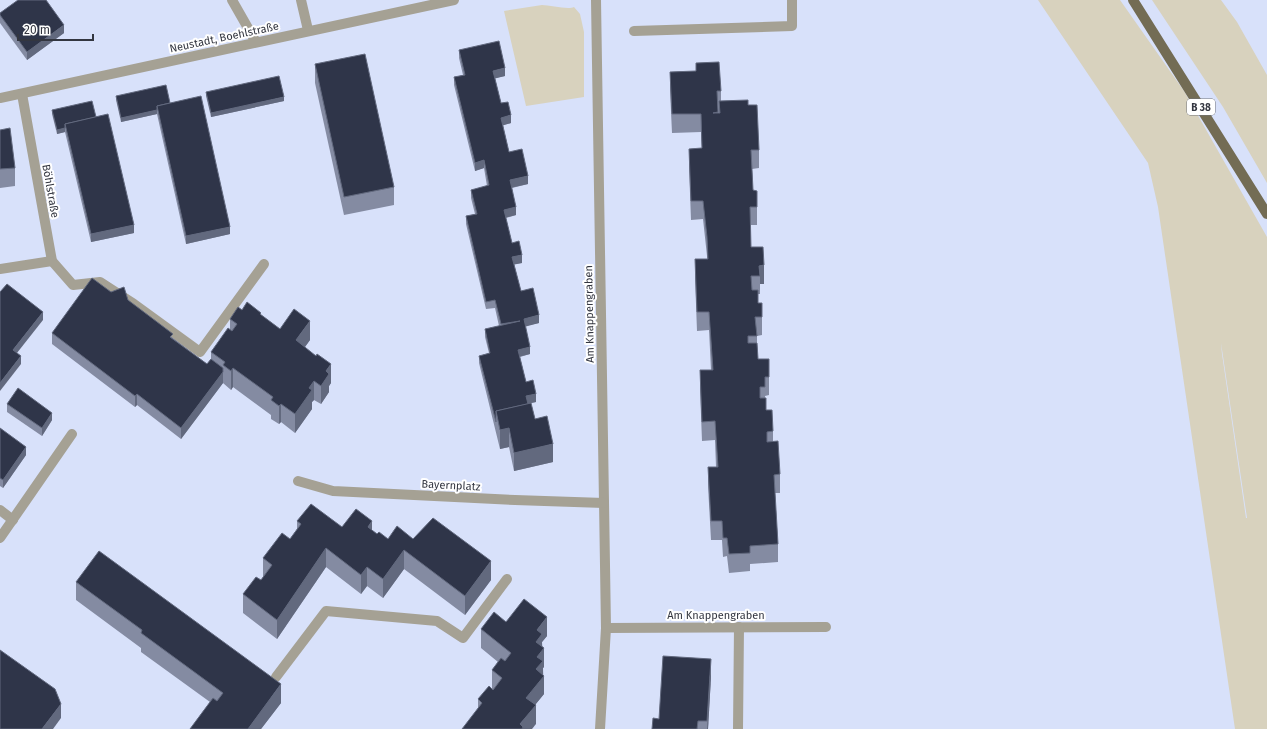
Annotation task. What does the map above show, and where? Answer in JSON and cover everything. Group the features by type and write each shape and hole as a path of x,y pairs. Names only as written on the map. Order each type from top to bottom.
{"main road":[{"name":"B 38","path":"1133,0 1267,214"}],"street":[{"path":"232,0 256,42"},
{"path":"301,0 308,30"},
{"name":"Neustadt, Boehlstraße","path":"0,98 256,42 413,4 454,0"},
{"name":"Am Knappengraben","path":"596,0 606,628 600,729"},
{"path":"634,31 792,26 792,0"},
{"name":"Böhlstraße","path":"22,94 52,261"},
{"path":"0,269 52,261 73,285 100,282 134,304 200,352 264,264"},
{"path":"0,538 72,434"},
{"name":"Bayernplatz","path":"298,481 333,491 604,503"},
{"path":"0,510 13,520"},
{"path":"276,677 326,611 437,621 463,638 507,579"},
{"path":"738,729 739,627"},
{"name":"Am Knappengraben","path":"606,628 826,627"}],"shaded area":[{"path":"1038,0 1120,0 1184,91 1267,237 1267,729 1235,729 1158,207 1148,163","holes":["1221,343 1247,518 1246,518"]},
{"path":"1152,0 1221,0 1237,22 1267,75 1267,183 1223,107"},
{"path":"542,5 568,8 574,7 580,14 584,32 584,97 526,106 504,11"}],"building":[{"path":"18,0 46,0 64,25 27,52 0,15 0,13"},
{"path":"499,41 505,68 493,71 501,103 508,102 511,115 501,118 509,152 522,149 528,176 510,180 516,207 504,210 512,243 519,241 522,255 512,257 521,291 533,288 539,315 524,319 530,347 518,350 526,382 533,380 536,394 526,396 528,404 496,411 496,422 479,356 490,353 485,329 520,321 501,324 495,300 486,302 466,216 477,214 471,190 489,185 484,160 475,163 454,77 465,75 459,50"},
{"path":"365,54 394,187 344,197 315,64"},
{"path":"719,62 721,91 717,91 718,112 713,113 720,113 719,101 748,100 748,105 757,105 759,150 751,150 753,190 757,191 757,207 750,207 751,247 763,247 764,265 759,266 760,276 751,276 752,290 758,290 758,303 762,303 762,317 755,317 757,336 748,336 748,343 757,343 758,359 769,359 769,377 765,377 765,387 760,387 760,398 766,398 766,410 772,410 773,431 767,432 767,442 778,441 780,474 774,475 778,544 750,546 750,553 729,554 727,538 723,538 722,521 711,521 708,467 718,467 715,421 702,422 700,370 713,370 709,312 697,312 695,259 708,259 707,237 703,201 691,201 689,149 702,148 701,114 672,114 670,72 696,71 696,63"},
{"path":"279,76 284,97 211,113 206,92"},
{"path":"166,85 170,103 157,106 157,110 121,118 116,96"},
{"path":"201,96 230,227 186,236 157,106"},
{"path":"92,101 96,117 65,124 65,128 57,130 52,110"},
{"path":"108,114 134,225 91,234 65,124"},
{"path":"10,128 15,168 0,169 0,130"},
{"path":"92,278 111,292 124,287 128,300 173,334 170,337 207,364 211,359 223,368 223,372 181,428 137,394 135,396 52,333"},
{"path":"7,284 43,312 13,350 21,356 0,383 0,292"},
{"path":"247,302 280,329 294,309 310,321 296,340 316,356 317,354 331,364 326,371 329,374 321,386 314,381 309,388 312,390 295,414 281,404 279,406 271,400 273,397 233,368 231,371 223,365 225,362 211,352 228,328 232,331 237,324 230,319 238,307 242,310"},
{"path":"18,388 52,413 42,428 7,404"},
{"path":"531,403 535,419 547,416 553,444 514,453 509,428 500,430 496,411"},
{"path":"0,428 26,447 3,480 0,478"},
{"path":"311,504 342,527 356,509 372,521 368,527 377,534 379,532 388,539 397,526 413,539 433,518 491,561 465,596 404,550 383,579 367,567 361,575 326,548 277,620 243,594 256,577 261,580 272,565 263,558 282,533 290,539 301,524 297,521"},
{"path":"99,551 281,684 248,729 190,729 213,698 217,701 223,693 141,633 142,630 76,582"},
{"path":"524,599 547,617 537,630 542,634 536,642 544,648 537,657 543,661 536,669 544,676 526,698 536,705 520,724 523,727 522,729 462,729 482,703 478,699 489,686 493,690 502,678 492,670 501,658 505,661 511,653 481,629 494,612 506,622"},
{"path":"0,650 55,689 61,704 42,729 0,729"},
{"path":"663,656 711,659 707,721 698,721 697,729 652,729 653,718 659,719"}]}
